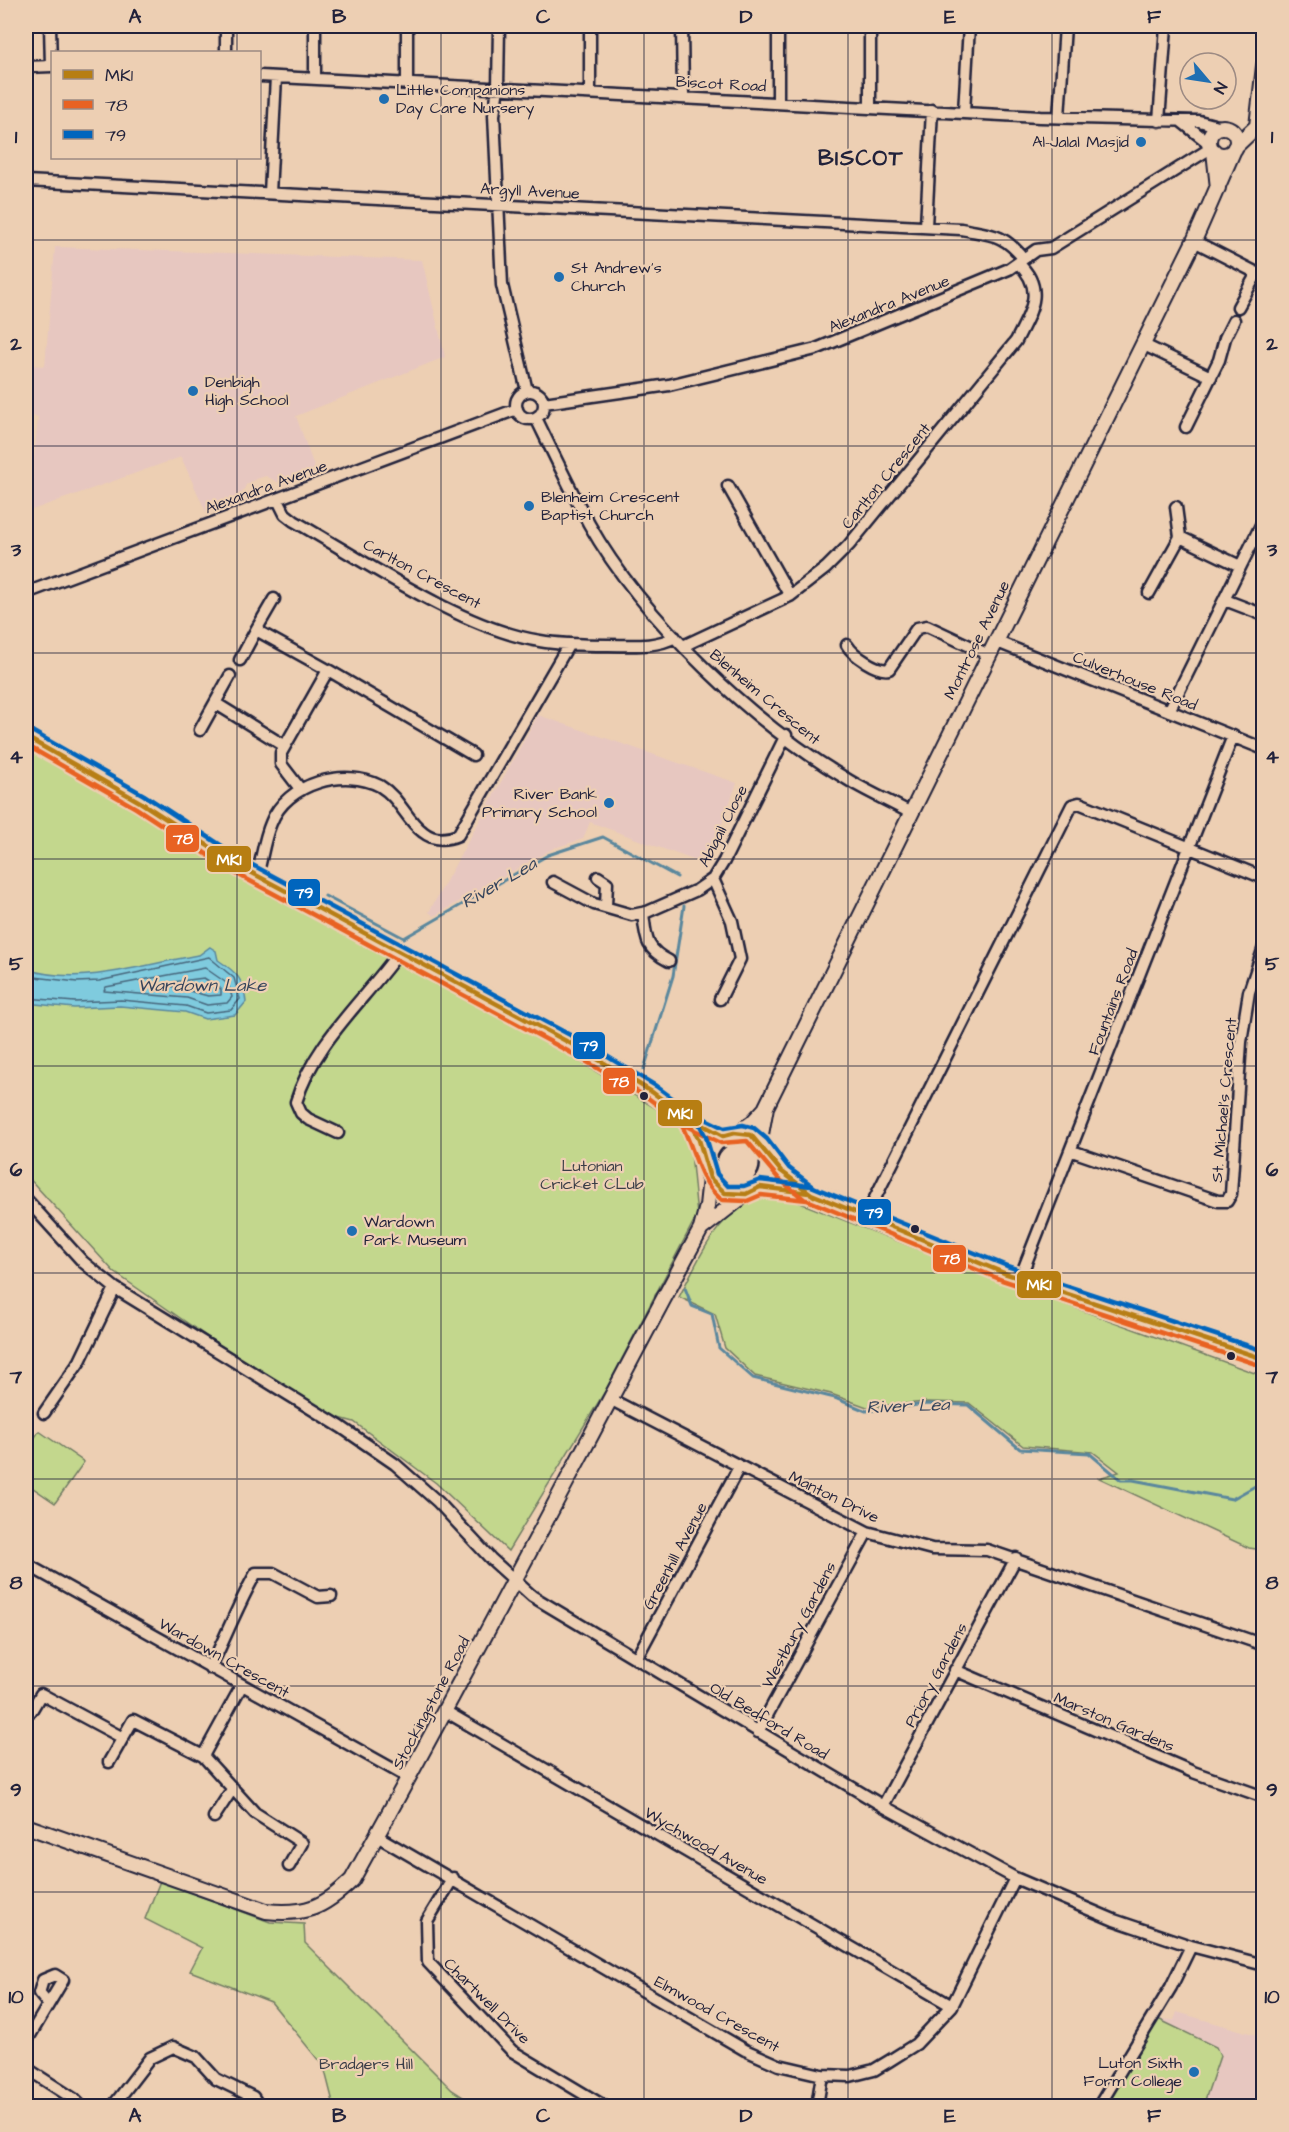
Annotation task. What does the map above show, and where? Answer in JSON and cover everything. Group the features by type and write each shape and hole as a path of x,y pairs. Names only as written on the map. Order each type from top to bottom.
{"highway":[{"path":"26,737 140,802 257,876 580,1049 652,1092 687,1118 764,1147 777,1167 809,1193 865,1218 1020,1278 1263,1359"},
{"path":"687,1118 699,1140 709,1170 725,1192 809,1193"},
{"path":"709,1170 709,1151 731,1134"},
{"path":"753,1191 769,1172 764,1147"}],"main road":[{"path":"1218,188 1211,134 1223,127 1260,126 1263,66"},
{"name":"Montrose Avenue","path":"731,1134 752,1123 766,1107 1194,241 1235,146 1260,126"},
{"path":"1212,148 1225,154 1235,146 1235,135 1223,127"},
{"name":"Montrose Avenue","path":"764,1147 766,1107"},
{"name":"Stockingstone Road","path":"26,1826 266,1911 290,1913 314,1908 332,1899 352,1880 445,1711 701,1229 707,1206 709,1170"},
{"name":"Stockingstone Road","path":"701,1229 753,1191"}],"street":[{"path":"51,26 52,51"},
{"path":"226,26 226,51"},
{"path":"315,26 315,78"},
{"path":"407,26 407,83"},
{"path":"499,26 498,88 494,115 496,205 502,285 527,391"},
{"path":"590,26 590,93"},
{"path":"682,26 683,97"},
{"path":"778,26 778,102"},
{"path":"870,26 870,107"},
{"path":"964,112 969,26"},
{"path":"1059,117 1065,26"},
{"path":"1159,121 1166,26"},
{"path":"26,67 51,66"},
{"name":"Biscot Road","path":"261,76 1059,117 1199,121 1223,127"},
{"path":"270,193 276,77"},
{"path":"926,226 932,110"},
{"path":"1180,121 1212,148"},
{"name":"Alexandra Avenue","path":"544,403 669,385 816,349 955,294 1020,261 1036,250 1051,248 1212,148"},
{"name":"Argyll Avenue","path":"26,181 926,226 961,229 1003,238 1010,242 1020,261"},
{"path":"1194,241 1257,273"},
{"name":"Carlton Crescent","path":"278,500 285,514 294,521 449,609 517,636 568,644 657,645 679,642 790,596 826,568 849,545 1016,341 1030,313 1035,288 1032,278 1020,261"},
{"path":"1238,307 1263,264"},
{"path":"1186,427 1219,360 1224,339 1234,320"},
{"path":"1142,344 1211,377"},
{"path":"527,391 536,392 544,403 543,412 536,418 527,418 517,409 519,396 527,391"},
{"name":"Alexandra Avenue","path":"26,593 517,409"},
{"name":"Blenheim Crescent","path":"536,418 590,524 620,569 679,642 737,698 786,735 850,781 911,813"},
{"path":"728,486 790,596"},
{"path":"1149,593 1180,537 1176,507"},
{"path":"1169,711 1263,519"},
{"path":"1180,537 1240,566"},
{"path":"240,660 274,599"},
{"path":"1225,600 1263,615"},
{"path":"847,645 857,655 877,668 889,669 917,628 927,626 988,655"},
{"path":"256,630 473,754"},
{"name":"Culverhouse Road","path":"995,641 1263,749"},
{"path":"257,876 271,821 283,804 301,790 346,776 363,778 381,787 399,801 422,832 436,839 458,835 568,644"},
{"path":"301,790 290,780 281,764 284,745 328,670"},
{"path":"200,730 230,676"},
{"path":"215,703 284,745"},
{"name":"Abigail Close","path":"720,999 740,959 732,921 712,879 724,861 786,735"},
{"name":"Fountains Road","path":"1020,1278 1233,736"},
{"path":"865,1218 1072,805 1079,803 1263,878"},
{"path":"598,877 607,883 606,906"},
{"path":"553,882 594,904 606,906 621,919 643,913 697,890 712,879"},
{"path":"643,913 649,947 669,961"},
{"name":"St. Michael's Crescent","path":"1072,1150 1218,1201 1227,1201 1232,1194 1241,1042 1249,992 1263,947"},
{"path":"338,1132 302,1113 296,1102 303,1080 329,1039 399,952"},
{"path":"26,1199 83,1262 115,1288 80,1361 44,1413"},
{"name":"Old Bedford Road","path":"115,1288 395,1464 438,1502 532,1596 883,1806 1016,1878 1114,1920 1191,1946 1263,1965"},
{"name":"Manton Drive","path":"610,1399 867,1532 932,1549 987,1550 1016,1558 1263,1645"},
{"name":"Greenhill Avenue","path":"636,1659 740,1467"},
{"name":"Westbury Gardens","path":"758,1732 867,1532"},
{"name":"Priory Gardens","path":"883,1806 1016,1558"},
{"name":"Wardown Crescent","path":"26,1564 409,1778"},
{"path":"210,1668 232,1626 238,1604 256,1573 273,1573 318,1597 331,1596"},
{"name":"Marston Gardens","path":"955,1670 1193,1772 1263,1797"},
{"path":"203,1756 242,1686"},
{"path":"31,1711 41,1694 123,1738"},
{"name":"Wychwood Avenue","path":"445,1711 952,2006"},
{"path":"109,1762 134,1720 203,1756 255,1813 302,1843 289,1866"},
{"path":"214,1817 233,1788"},
{"name":"Elmwood Crescent","path":"377,1836 453,1878 745,2050 780,2065 822,2075 850,2076 874,2070 916,2044 952,2006 1016,1878"},
{"name":"Chartwell Drive","path":"453,1878 427,1921 428,1962 512,2051 604,2106"},
{"path":"1099,2106 1171,1987 1191,1946"},
{"path":"26,2042 48,2004"},
{"path":"113,2106 150,2058 173,2047 196,2057 216,2079 252,2097 259,2106"},
{"path":"26,2068 81,2106"},
{"path":"817,2106 822,2075"}],"shaded area":[{"name":"Denbigh High School","path":"55,247 422,260 445,357 296,416 316,472 283,485 266,476 256,479 246,485 238,501 207,514 181,457 29,511 38,417 26,415 26,365 45,366"},
{"name":"River Bank Primary School","path":"538,715 737,783 707,865 590,822 583,839 554,848 434,916 429,912"},
{"name":"Luton Sixth Form College","path":"1177,2012 1263,2037 1263,2106 1103,2106 1158,2019 1174,2020"}],"green space":[{"name":"Lutonian Cricket CLub","path":"26,745 245,878 551,1044 678,1122 690,1143 697,1215 604,1393 508,1551 436,1483 354,1422 314,1411 114,1272 26,1175"},
{"path":"770,1197 790,1199 976,1272 1263,1376 1263,1550 1249,1548 1099,1478 1119,1472 1093,1452 1023,1446 969,1403 927,1402 867,1407 831,1394 755,1376 725,1348 715,1314 679,1297 703,1250 725,1221 753,1201"},
{"path":"39,1431 84,1462 55,1503 26,1483 26,1451"},
{"name":"Bradgers Hill","path":"160,1881 270,1922 304,1924 305,1943 452,2090 477,2106 334,2106 324,2067 271,2002 190,1971 202,1948 145,1919"},
{"path":"1158,2019 1216,2047 1220,2056 1203,2106 1103,2106"}],"water":[{"name":"Wardown Lake","path":"210,947 216,951 218,960 238,977 243,987 246,1002 235,1015 205,1019 185,1012 120,1006 74,1008 26,1003 26,969 47,974 91,975 199,955"}],"waterway":[{"name":"River Lea","path":"325,896 404,938 548,855 603,837 677,877"},
{"name":"River Lea","path":"644,1069 673,976 684,906"},
{"name":"River Lea","path":"685,1288 692,1306 712,1314 719,1348 753,1378 835,1398 866,1411 927,1404 968,1405 1020,1449 1089,1453 1121,1480 1133,1480 1232,1499 1264,1481"}],"transit line":[{"name":"79","path":"30,730 144,795 245,861 585,1043 656,1086 691,1112 724,1128 743,1125 754,1128 767,1139 789,1168 814,1187"},
{"name":"MK1","path":"26,737 140,802 241,867 581,1049 652,1092 687,1118 699,1140 710,1178 725,1193 746,1194 760,1187 809,1193 1004,1273 1264,1359"},
{"name":"78","path":"26,745 136,808 237,874 577,1056 648,1098 684,1125 721,1143 747,1141 779,1179 804,1199"},
{"name":"MK1","path":"679,1112 723,1136 734,1133 751,1135 781,1171 814,1196"},
{"name":"79","path":"694,1114 706,1137 717,1174 728,1186 744,1186 760,1180 811,1186 1007,1266 1264,1351"},
{"name":"78","path":"680,1122 707,1183 722,1200 747,1201 761,1195 807,1200 1002,1280 1262,1366"}],"place":[{"name":"Little Companions Day Care Nursery","path":"384,99"},
{"name":"Al-Jalal Masjid","path":"1141,142"},
{"name":"St Andrew's Church","path":"559,277"},
{"name":"Denbigh High School","path":"193,391"},
{"name":"Blenheim Crescent Baptist Church","path":"529,506"},
{"name":"River Bank Primary School","path":"609,803"},
{"name":"Wardown Park Museum","path":"352,1231"},
{"name":"Luton Sixth Form College","path":"1194,2072"}],"district":[{"name":"BISCOT","path":"861,158"}]}
